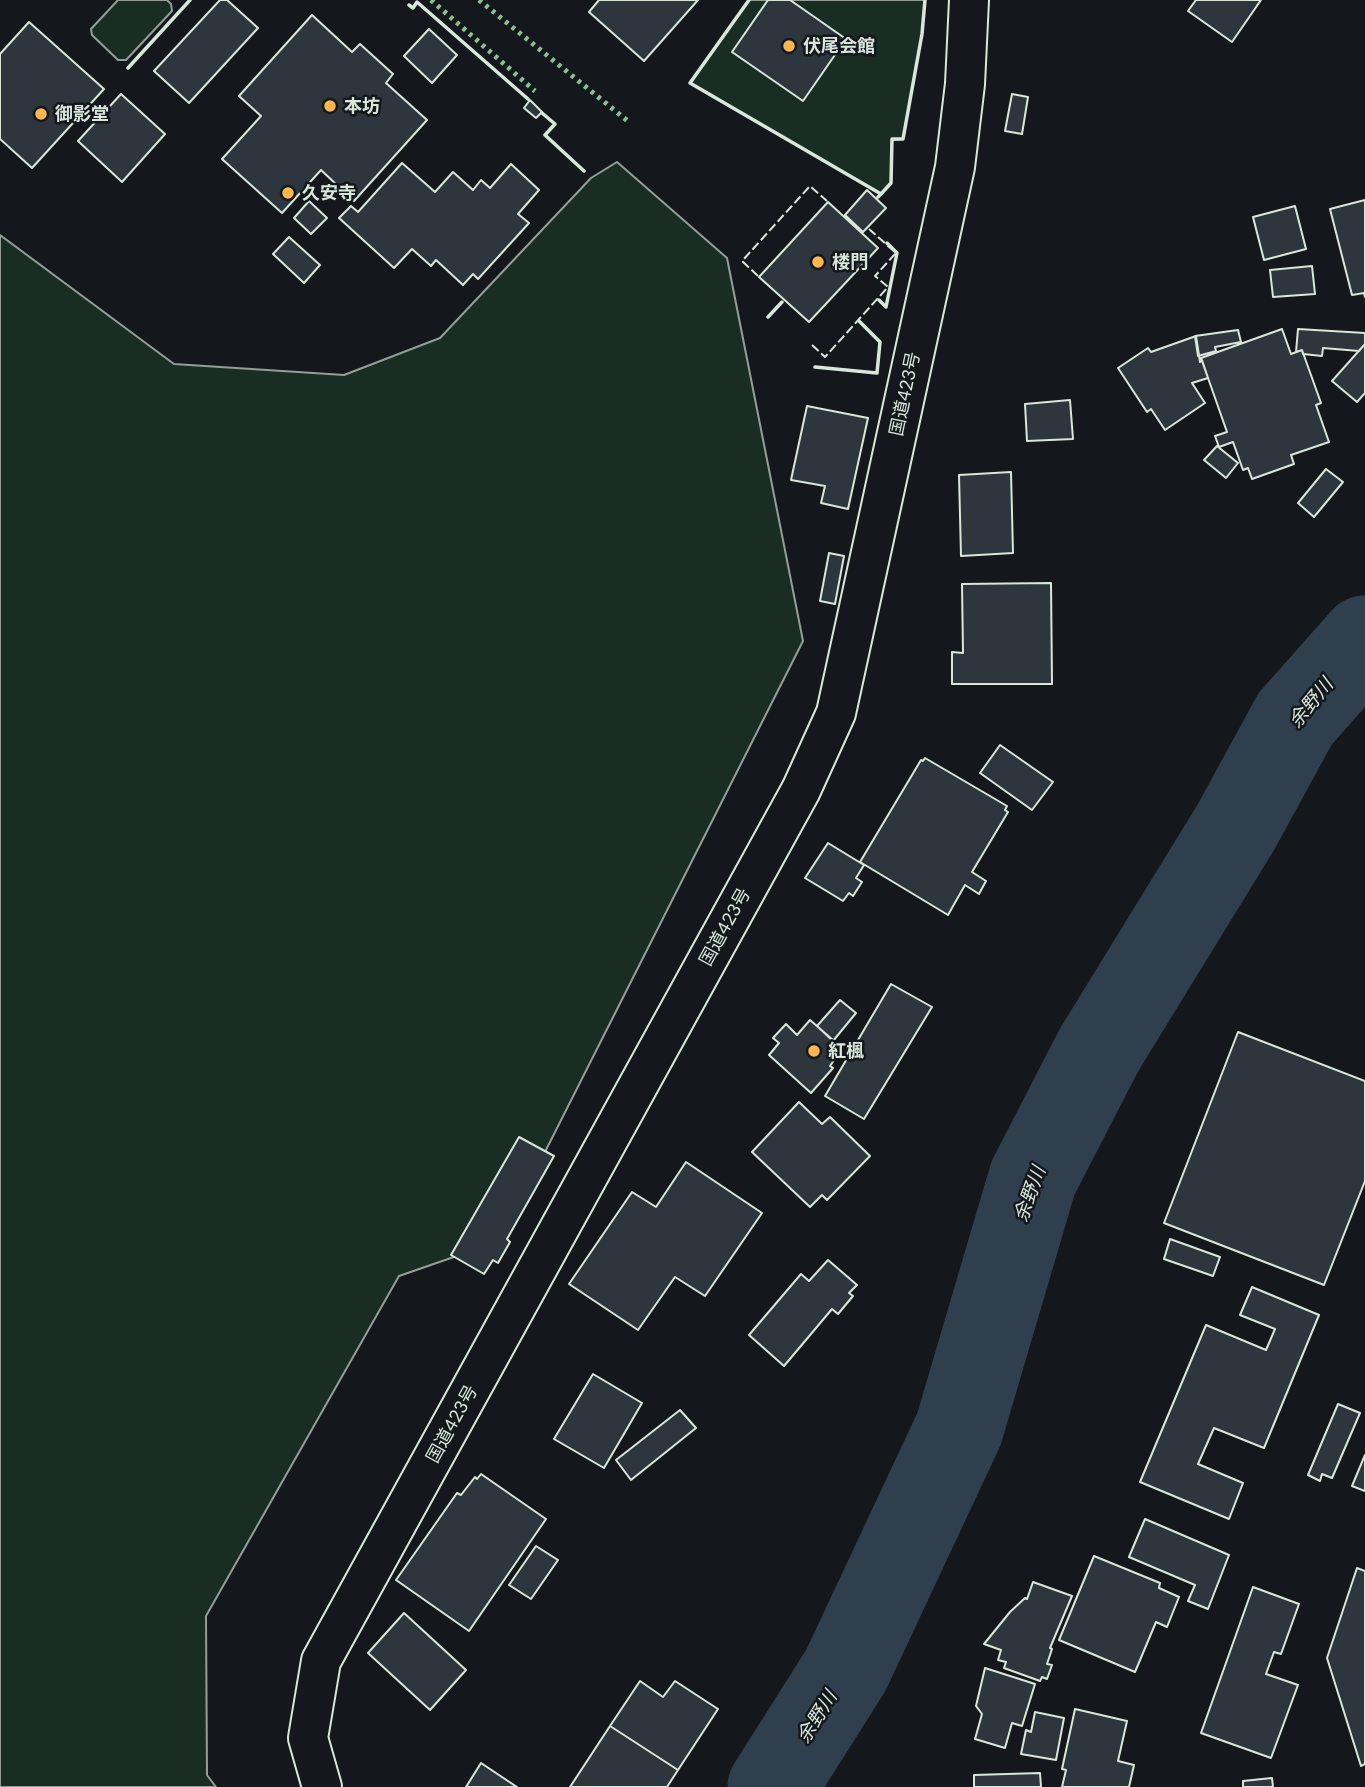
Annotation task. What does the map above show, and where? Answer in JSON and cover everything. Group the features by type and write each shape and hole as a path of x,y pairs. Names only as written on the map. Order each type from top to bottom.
{"highway":[{"name":"国道423号","path":"322,1787 308,1738 321,1661 801,790 836,712 955,167 969,0"}],"green space":[{"path":"118,0 167,0 172,11 126,60 118,60 92,35 91,29"},
{"path":"749,0 925,0 922,34 903,139 892,140 891,183 881,194 690,83"},
{"path":"617,162 727,258 803,641 500,1241 399,1276 206,1616 207,1775 216,1787 0,1787 0,235 174,364 344,375 440,338 591,178"}],"building":[{"path":"220,0 227,0 258,28 189,103 154,71"},
{"path":"599,0 698,0 644,61 589,12"},
{"name":"伏尾会館","path":"768,0 790,0 846,39 803,101 732,52"},
{"path":"1196,0 1261,0 1232,42 1188,11"},
{"name":"本坊","path":"312,15 352,52 360,44 393,74 386,83 427,120 354,201 321,170 282,213 222,159 261,116 239,96"},
{"name":"御影堂","path":"29,22 104,89 32,168 0,139 0,54"},
{"path":"429,29 457,55 432,83 404,56"},
{"path":"121,94 165,134 122,182 78,141"},
{"path":"1012,94 1028,97 1022,134 1005,131"},
{"path":"530,100 542,112 536,118 524,108"},
{"path":"402,163 435,192 453,172 473,190 481,180 490,188 511,164 539,190 518,214 529,223 478,279 473,274 463,285 436,260 431,266 412,249 394,268 339,218 351,206 358,212"},
{"path":"867,190 886,208 863,232 845,215"},
{"path":"1365,200 1365,297 1364,293 1352,295 1330,209"},
{"path":"309,201 327,218 311,234 294,218"},
{"name":"楼門","path":"828,202 878,248 809,322 759,277"},
{"path":"1295,206 1306,249 1264,260 1253,217"},
{"path":"289,237 320,265 304,283 273,254"},
{"path":"1312,266 1315,294 1273,297 1270,270"},
{"path":"1282,329 1291,354 1302,350 1321,403 1316,405 1329,442 1291,455 1294,464 1252,479 1248,468 1243,470 1233,442 1219,447 1215,436 1227,432 1201,358"},
{"path":"1298,329 1365,333 1365,344 1359,351 1323,348 1322,356 1303,354 1302,350 1296,352"},
{"path":"1238,330 1241,342 1215,347 1216,351 1198,356 1195,336"},
{"path":"1196,336 1200,362 1202,360 1208,378 1192,383 1205,403 1165,430 1151,409 1147,412 1118,368 1148,348 1151,352"},
{"path":"1365,344 1365,393 1357,402 1332,381"},
{"path":"1070,400 1073,439 1027,441 1025,404"},
{"path":"807,406 868,418 848,509 821,503 825,486 791,480"},
{"path":"1217,446 1238,463 1226,478 1204,460"},
{"path":"1326,469 1343,482 1314,517 1298,503"},
{"path":"1011,472 1013,553 961,556 959,475"},
{"path":"829,553 844,556 835,604 820,601"},
{"path":"1051,583 1052,684 952,684 952,652 963,653 962,584"},
{"path":"1000,745 1053,782 1032,810 980,773"},
{"path":"925,758 1007,806 1005,810 1008,812 972,872 986,881 979,894 965,885 948,915 860,862 921,760"},
{"path":"828,843 864,865 856,878 862,882 853,896 849,893 843,901 805,878"},
{"path":"891,984 932,1007 864,1119 825,1096"},
{"path":"840,1000 856,1013 833,1041 817,1026"},
{"path":"810,1020 842,1048 830,1066 833,1068 811,1093 769,1055 779,1043 773,1038 786,1024 797,1035"},
{"path":"1238,1032 1365,1081 1365,1181 1324,1285 1164,1223"},
{"path":"799,1102 822,1124 830,1117 870,1156 827,1200 822,1195 810,1207 752,1152"},
{"path":"519,1137 554,1156 507,1239 510,1242 498,1263 493,1260 484,1274 451,1255"},
{"path":"686,1162 762,1213 705,1296 675,1277 638,1330 569,1284 632,1192 656,1207"},
{"path":"1170,1239 1220,1257 1213,1276 1164,1259"},
{"path":"828,1260 857,1285 849,1293 853,1296 838,1314 832,1309 784,1366 749,1335 801,1274 809,1281"},
{"path":"1252,1287 1319,1315 1264,1448 1214,1428 1198,1464 1243,1483 1229,1519 1140,1482 1206,1325 1266,1350 1275,1329 1240,1315"},
{"path":"593,1374 642,1403 604,1468 554,1439"},
{"path":"1338,1404 1360,1413 1332,1478 1322,1474 1320,1481 1308,1475"},
{"path":"680,1410 696,1428 631,1480 616,1460"},
{"path":"1365,1455 1365,1491 1352,1486"},
{"path":"481,1474 546,1519 469,1631 396,1580 457,1493 461,1495 475,1477 477,1479"},
{"path":"1145,1519 1229,1555 1208,1609 1188,1601 1195,1585 1129,1557"},
{"path":"536,1546 558,1560 531,1599 509,1585"},
{"path":"1094,1556 1160,1583 1159,1588 1179,1597 1167,1627 1156,1622 1135,1672 1059,1640"},
{"path":"1357,1568 1365,1571 1365,1764 1361,1766 1327,1658"},
{"path":"1033,1582 1072,1596 1050,1648 1052,1649 1047,1664 1052,1665 1047,1679 1042,1677 1040,1681 1004,1668 1006,1662 998,1660 1001,1650 984,1644 1010,1612 1027,1599"},
{"path":"1253,1587 1299,1604 1281,1654 1274,1652 1266,1674 1298,1685 1271,1758 1201,1733"},
{"path":"404,1613 466,1670 430,1710 368,1653"},
{"path":"985,1668 1035,1684 1022,1726 1012,1723 1005,1748 975,1739 982,1714 976,1706"},
{"path":"640,1681 663,1697 675,1681 718,1709 678,1770 610,1726"},
{"path":"1075,1709 1127,1721 1118,1761 1134,1765 1129,1787 1062,1787 1066,1770 1062,1769"},
{"path":"1035,1712 1064,1718 1056,1760 1021,1754 1026,1730 1031,1732"},
{"path":"610,1726 678,1770 667,1787 570,1787"},
{"path":"481,1763 517,1787 466,1787"},
{"path":"1040,1773 1041,1787 974,1787 974,1775"},
{"path":"1272,1778 1273,1787 1243,1787 1243,1781"}],"waterway":[{"name":"余野川","path":"772,1787 846,1670 959,1429 1033,1178 1099,1050 1236,827 1295,719 1365,640"}],"hedge":[{"path":"431,0 535,91"},
{"path":"479,0 629,122"}],"fence":[{"path":"758,276 742,261 810,186 827,201"},
{"path":"812,345 825,357 888,287 875,276 896,253 869,229"}],"wall":[{"path":"128,68 190,0"},
{"path":"749,0 690,83 881,194 878,197"},
{"path":"881,194 891,183 892,139 903,139 922,34 925,0"},
{"path":"409,5 413,8 417,2 528,99"},
{"path":"542,113 555,124 545,135 584,171"},
{"path":"879,300 886,307 897,253 887,243"},
{"path":"768,317 782,302"},
{"path":"815,367 877,373 880,342 859,321"}],"place":[{"name":"伏尾会館","path":"789,46"},
{"name":"本坊","path":"330,106"},
{"name":"御影堂","path":"41,114"},
{"name":"久安寺","path":"288,193"},
{"name":"楼門","path":"818,262"},
{"name":"紅楓","path":"814,1051"}]}
